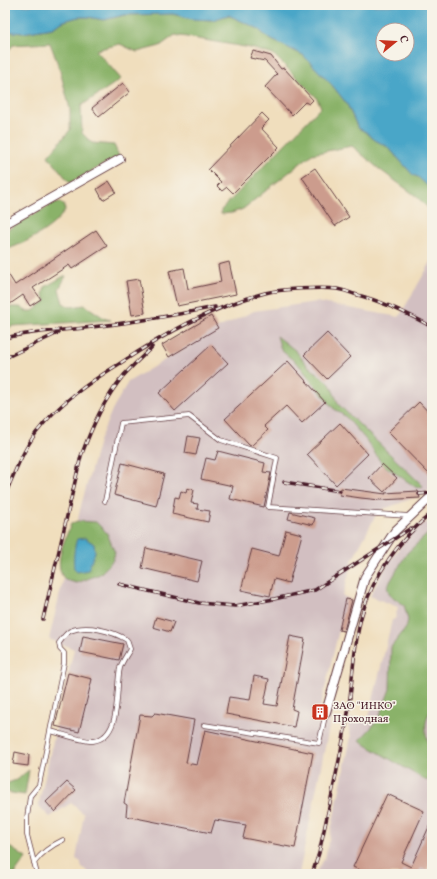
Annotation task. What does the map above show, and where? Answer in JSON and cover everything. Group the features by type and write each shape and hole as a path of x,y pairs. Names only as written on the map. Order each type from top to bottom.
{"street":[{"path":"5,224 120,159"},
{"path":"326,712 365,577 395,531 409,516 432,496"}],"lane":[{"path":"106,501 121,423 189,416 221,440 277,458 268,507 409,516"},
{"path":"37,874 31,853 27,818 30,796 39,785 50,731 64,663 64,653 60,648 59,643 69,632 82,628 97,629 121,636 128,640 130,648 121,666 115,718 111,729 104,736 92,741 50,731"},
{"path":"204,725 319,743 326,712"},
{"path":"34,863 50,846 63,840"}],"shaded area":[{"path":"432,260 432,489 414,498 378,511 352,561 343,596 352,600 346,631 339,630 320,709 332,713 299,874 90,874 81,866 81,862 76,859 84,814 71,803 50,817 39,806 38,807 74,649 49,639 82,502 99,441 112,410 128,382 218,328 254,311 316,302 399,317"},
{"path":"432,518 432,859 425,874 315,874 325,858 351,737 348,726 350,718 368,721 392,620 395,619 398,607 370,596 396,552 414,531"}],"green space":[{"path":"173,14 192,19 213,20 228,15 257,28 268,38 303,55 332,85 347,104 358,128 388,147 413,175 418,177 432,190 432,212 416,196 379,169 352,146 312,154 243,209 232,213 221,214 221,210 321,107 316,97 274,55 251,48 175,35 160,46 137,52 120,44 96,50 121,79 81,106 82,133 92,143 114,145 119,156 70,183 48,156 70,130 70,109 59,67 50,43 13,45 5,55 5,31 23,33 52,28 64,21 78,17 104,20 124,15"},
{"path":"60,202 64,205 65,210 54,223 47,229 21,244 5,250 5,231 54,203"},
{"path":"66,276 59,289 63,303 70,307 85,305 104,318 111,320 12,326 5,330 5,307 20,307 26,311 33,311 46,301 43,294 45,287"},
{"path":"277,336 296,351 307,365 330,384 339,405 423,486 417,488 382,464 366,440 346,417 333,408 299,365 281,350"},
{"path":"77,521 96,522 107,533 115,553 113,560 100,574 77,583 65,580 61,574 60,559 63,545 71,524"},
{"path":"432,530 432,710 427,717 426,733 428,743 432,748 432,781 425,780 360,740 378,720 390,689 391,647 406,628 408,620 404,605 390,595 387,587 407,553"},
{"path":"29,770 25,795 5,792 5,784 16,780"},
{"path":"5,844 26,858 16,874 5,874"}],"water":[{"path":"5,5 432,5 432,190 418,177 413,175 388,147 358,128 347,104 332,85 303,55 268,38 257,28 228,15 213,20 192,19 173,14 124,15 104,20 78,17 64,21 52,28 23,33 5,31"},
{"path":"85,538 94,544 95,552 88,570 77,572 74,569 75,546 77,539"}],"building":[{"path":"253,51 271,56 281,69 284,68 313,100 309,104 305,102 292,115 265,87 277,74 265,61 250,58"},
{"path":"123,83 130,92 99,117 92,108"},
{"path":"262,113 269,120 261,128 279,147 233,193 227,187 222,191 217,186 221,182 208,169"},
{"path":"315,168 349,217 335,226 302,177"},
{"path":"109,181 116,192 103,200 97,189"},
{"path":"96,230 107,246 72,269 69,265 33,288 41,299 30,306 23,295 10,304 5,296 5,269 15,285"},
{"path":"229,262 236,294 177,306 169,271 184,268 188,289 221,282 218,265"},
{"path":"139,279 145,313 132,315 126,281"},
{"path":"211,316 218,328 169,357 162,345"},
{"path":"327,333 350,357 327,379 304,355"},
{"path":"211,345 228,363 175,411 159,393"},
{"path":"288,361 325,402 302,423 286,406 264,426 268,430 251,446 225,419"},
{"path":"419,402 432,416 432,477 388,432"},
{"path":"340,423 368,454 336,485 307,454"},
{"path":"188,436 200,438 196,455 185,453"},
{"path":"218,451 265,463 263,472 271,473 264,507 230,499 233,486 201,479 206,458 215,460"},
{"path":"122,463 164,474 156,506 114,495"},
{"path":"382,464 397,478 384,492 369,478"},
{"path":"187,488 194,490 191,503 198,504 197,509 210,511 208,522 172,514 175,497 179,498 181,491 186,493"},
{"path":"341,488 386,494 385,493 418,491 420,498 380,500 361,498 340,495"},
{"path":"290,512 315,518 313,525 288,519"},
{"path":"286,530 302,534 289,583 274,579 270,596 241,590 252,549 279,556"},
{"path":"146,548 202,561 197,581 142,568"},
{"path":"346,599 352,600 344,631 339,630"},
{"path":"156,617 174,622 170,632 153,627"},
{"path":"83,636 123,644 119,660 80,652"},
{"path":"290,636 305,639 292,709 297,711 294,727 226,714 229,697 250,700 254,676 269,679 264,704 277,706"},
{"path":"68,673 92,679 79,732 55,726"},
{"path":"155,713 194,720 186,763 197,765 205,730 313,753 295,848 243,838 246,825 215,820 211,833 126,816 127,805 124,803 140,715 152,716"},
{"path":"15,752 29,755 28,766 13,764"},
{"path":"67,782 76,790 55,812 46,802"},
{"path":"387,794 424,811 401,862 411,867 432,820 432,859 427,871 421,868 418,874 413,874 403,870 401,874 368,874 353,867"}],"railway":[{"path":"5,495 31,440 45,422 64,403 96,379 153,342 189,322 226,306 265,293 280,290 321,288 337,289 384,304 404,312 432,327"},
{"path":"5,338 35,333 133,322 215,307"},
{"path":"5,358 58,333"},
{"path":"43,619 81,456 85,445 110,394 127,371 152,347"},
{"path":"284,482 340,491"},
{"path":"419,494 432,493"},
{"path":"312,874 319,853 342,748 348,713 355,651 362,614 373,586 399,545 432,513"},
{"path":"119,584 199,603 235,606 274,599 315,590 411,528"}],"place":[{"name":"ЗАО \"ИНКО\" Проходная","path":"320,712"}]}
